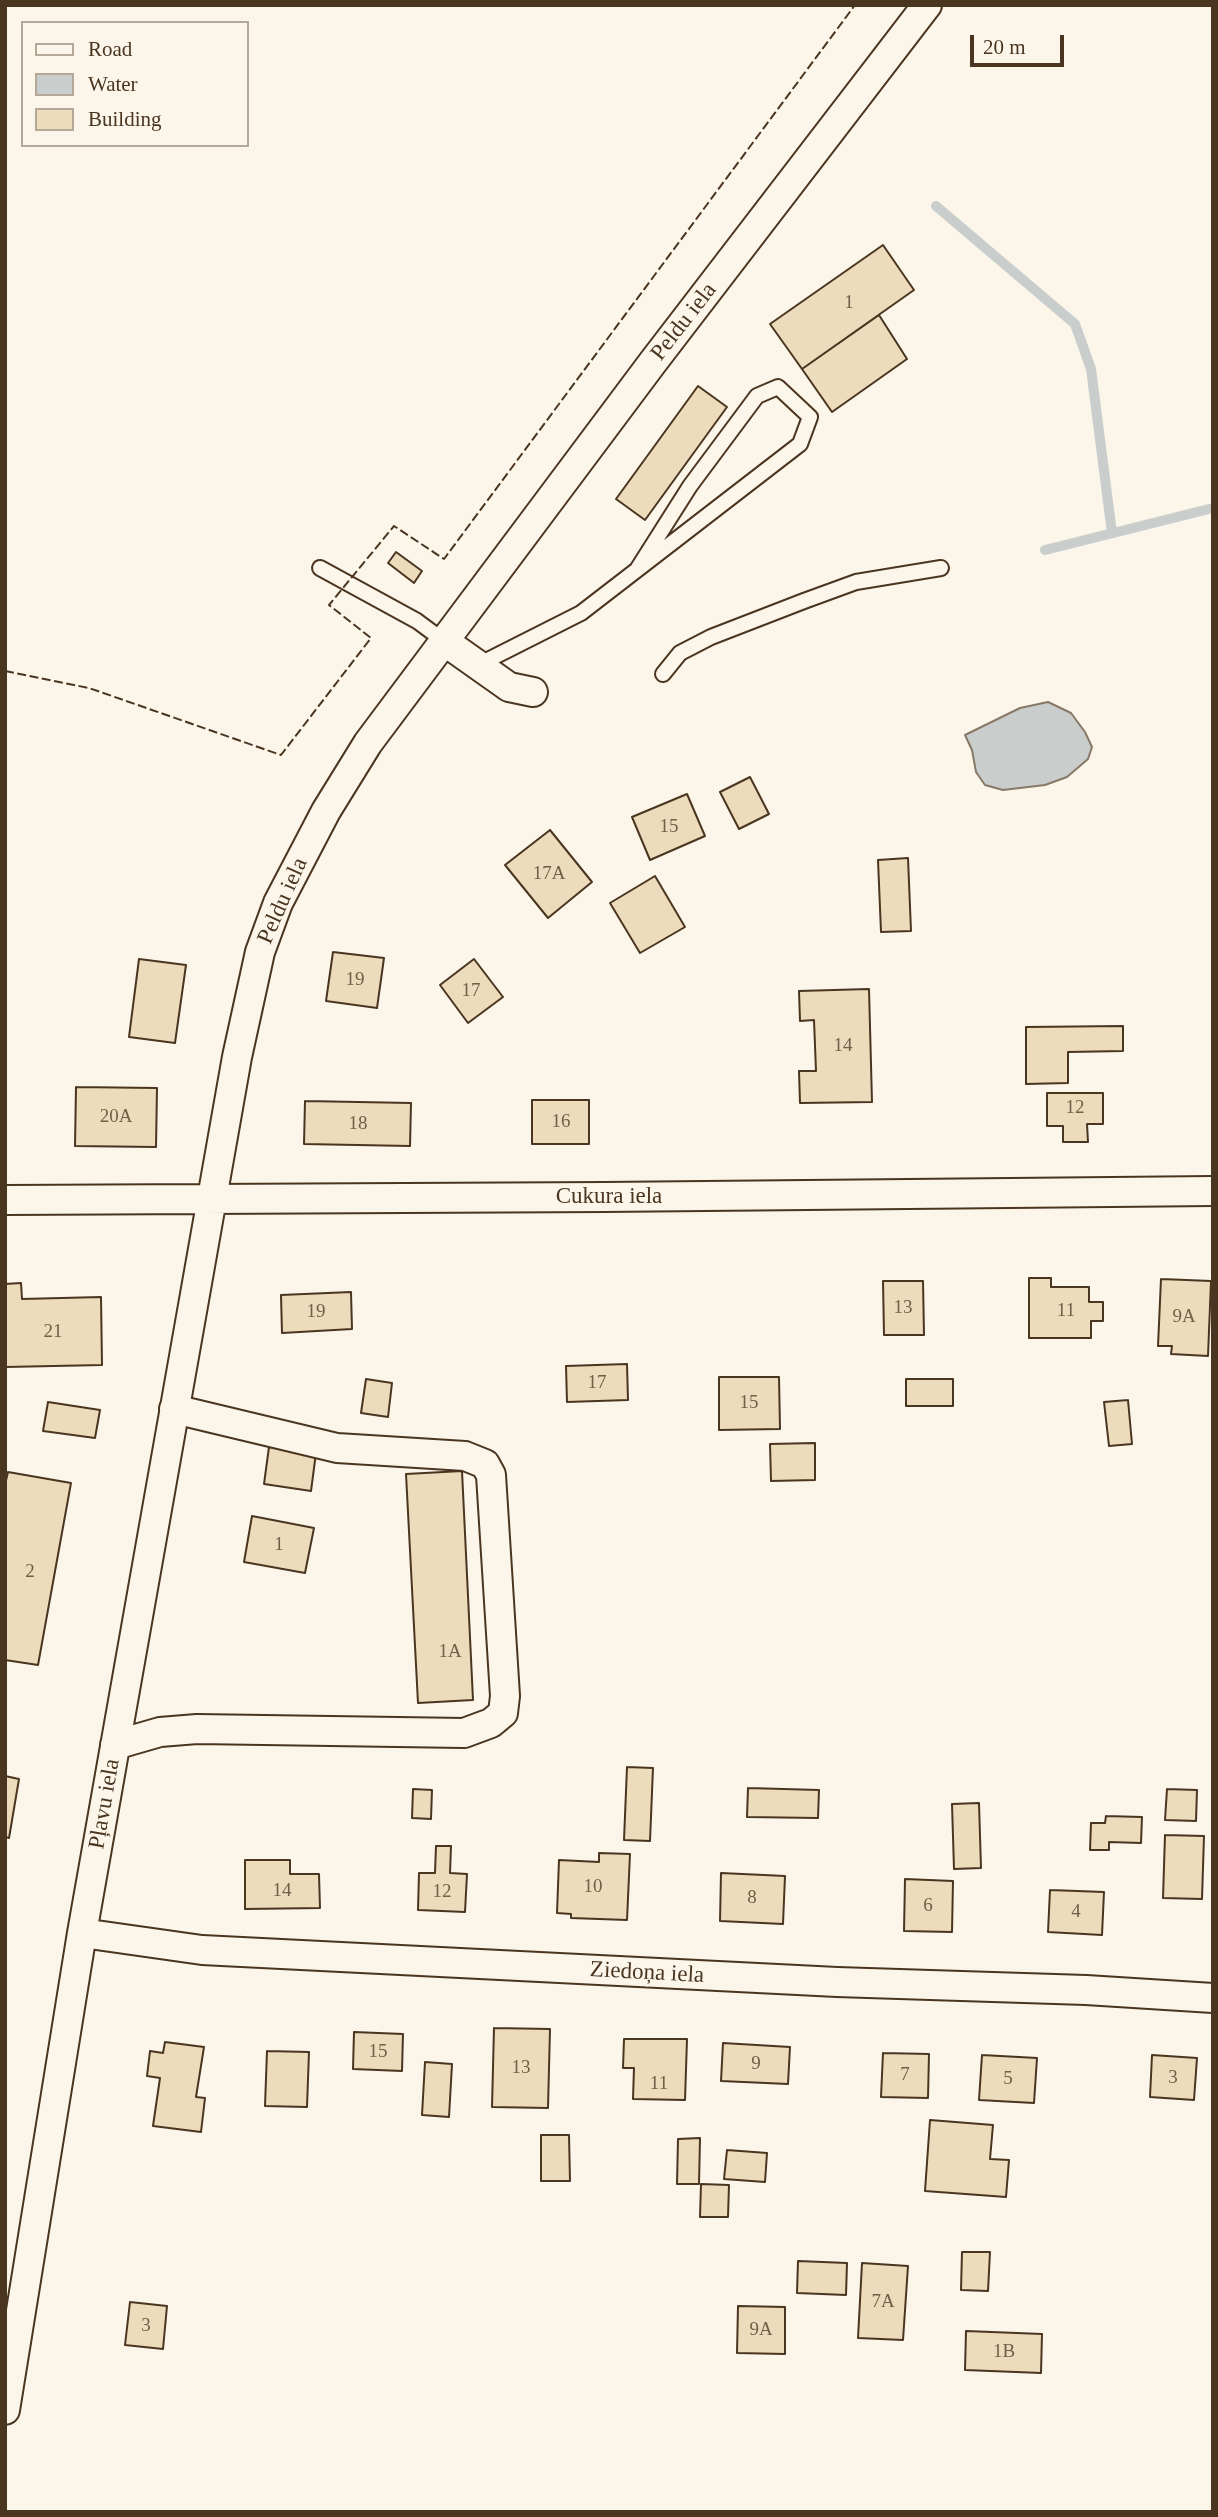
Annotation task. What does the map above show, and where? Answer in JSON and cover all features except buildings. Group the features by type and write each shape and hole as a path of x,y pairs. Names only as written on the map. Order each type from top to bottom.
{"street":[{"name":"Peldu iela","path":"212,1198 247,1006 260,953 278,903 326,811 368,743 444,641 927,5"},
{"path":"444,641 509,687 533,692"},
{"name":"Cukura iela","path":"5,1200 1213,1191"},
{"name":"Pļavu iela","path":"5,2410 82,1933 212,1198"},
{"path":"115,1745 160,1732 197,1729 464,1733 491,1723 503,1713 505,1696 491,1475 485,1464 465,1456 337,1448 174,1409"},
{"name":"Ziedoņa iela","path":"82,1933 202,1950 1213,1998"}],"lane":[{"path":"478,665 582,613 800,444 810,417 778,387 757,396 690,486 638,568"},
{"path":"320,568 416,621 444,641"},
{"path":"663,674 680,653 701,642 804,601 856,583 941,568"}],"water":[{"path":"1048,702 1071,713 1085,732 1092,747 1088,759 1067,777 1045,785 1003,790 985,785 976,772 972,750 965,735 1020,708"}],"waterway":[{"path":"936,206 1075,324 1091,369 1112,533"},
{"path":"1045,550 1213,508"}],"fence":[{"path":"5,671 89,688 281,755 371,638 329,605 394,526 444,559 855,5"}]}
